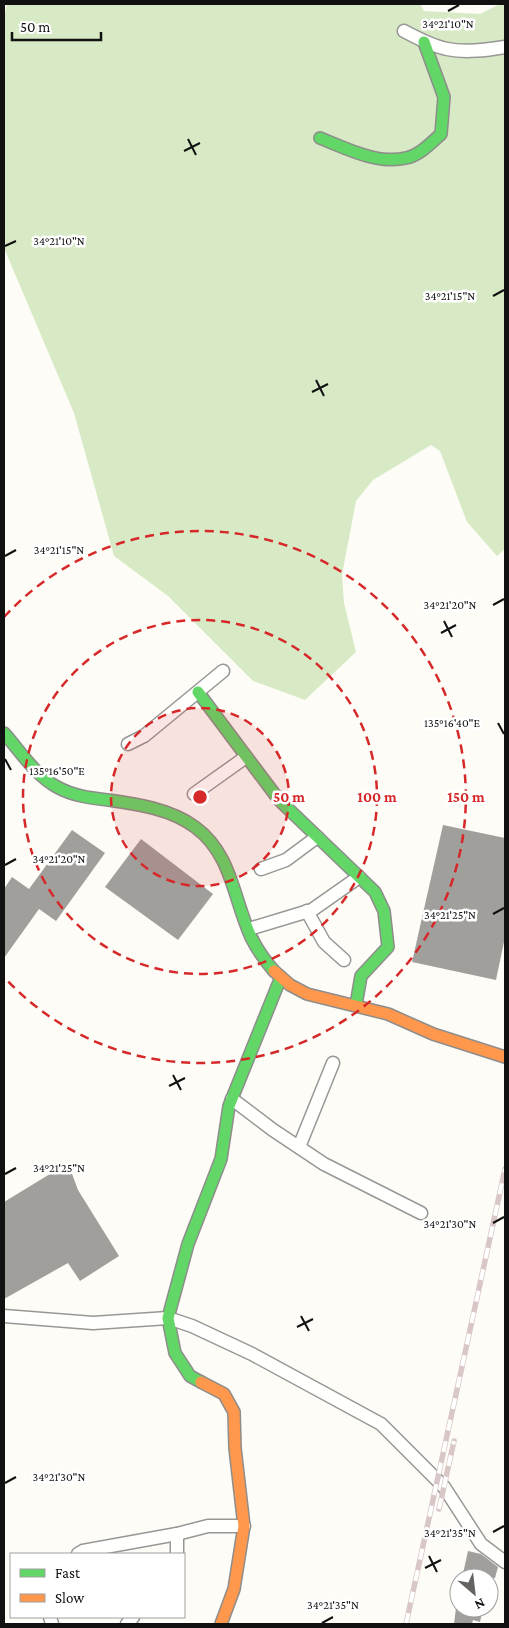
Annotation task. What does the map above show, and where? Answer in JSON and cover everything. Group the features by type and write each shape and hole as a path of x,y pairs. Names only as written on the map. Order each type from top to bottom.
{"street":[{"path":"404,31 424,42 447,50 486,51 505,47"},
{"path":"320,138 344,148 385,158 406,158 425,148 440,134 444,113 444,97 424,42"},
{"path":"128,744 144,736 223,671"},
{"path":"198,692 278,800 375,892 384,911 388,947 361,976 356,1005"},
{"path":"4,733 41,774 56,787 89,798 154,808 175,816 208,837 222,856 236,888 250,935 266,962 296,989 316,997 382,1012 433,1034 505,1057"},
{"path":"194,794 246,757"},
{"path":"260,869 286,860 317,837"},
{"path":"249,929 312,910 359,877"},
{"path":"307,912 324,942 344,960"},
{"path":"221,1624 234,1589 244,1526 234,1412 224,1394 190,1376 175,1353 168,1318 188,1244 221,1159 232,1099 281,977"},
{"path":"299,1147 333,1062"},
{"path":"232,1099 324,1164 421,1213"},
{"path":"4,1316 93,1323 168,1318 192,1326 252,1354 381,1424 430,1471 447,1491 481,1544 505,1562"},
{"path":"80,1553 208,1526 244,1526"},
{"path":"177,1534 177,1553"}],"green space":[{"path":"7,4 420,4 424,11 480,14 500,4 505,4 505,549 497,556 467,522 440,451 431,445 373,480 356,501 342,575 344,603 356,652 305,700 253,681 168,596 114,556 74,413 4,248 4,17"}],"building":[{"path":"443,825 505,838 505,937 496,980 412,962"},
{"path":"72,830 105,853 56,921 39,909 4,958 4,889 12,877 29,889"},
{"path":"141,839 213,894 178,940 105,887"},
{"path":"68,1163 78,1190 119,1256 80,1281 68,1263 4,1299 4,1202"},
{"path":"468,1551 481,1554 498,1567 498,1568 464,1568"},
{"path":"455,1618 481,1618 480,1622 473,1620 472,1624 454,1624"}],"railway":[{"path":"406,1624 505,1169"},
{"path":"439,1509 454,1441"}],"traffic: fast":[{"path":"320,138 351,151 395,160 416,154 441,134 444,97 424,42"},
{"path":"198,692 279,800 375,892 384,911 388,947 361,976 356,1005"},
{"path":"4,733 42,776 69,793 153,808 175,816 195,827 217,850 230,878 251,937 261,955 274,971"},
{"path":"201,1382 190,1376 175,1353 168,1318 188,1244 221,1159 229,1106 281,977"}],"traffic: slow":[{"path":"274,971 290,985 307,994 388,1014 433,1034 505,1057"},
{"path":"201,1382 224,1394 234,1412 235,1448 244,1526 234,1589 221,1624"}]}
